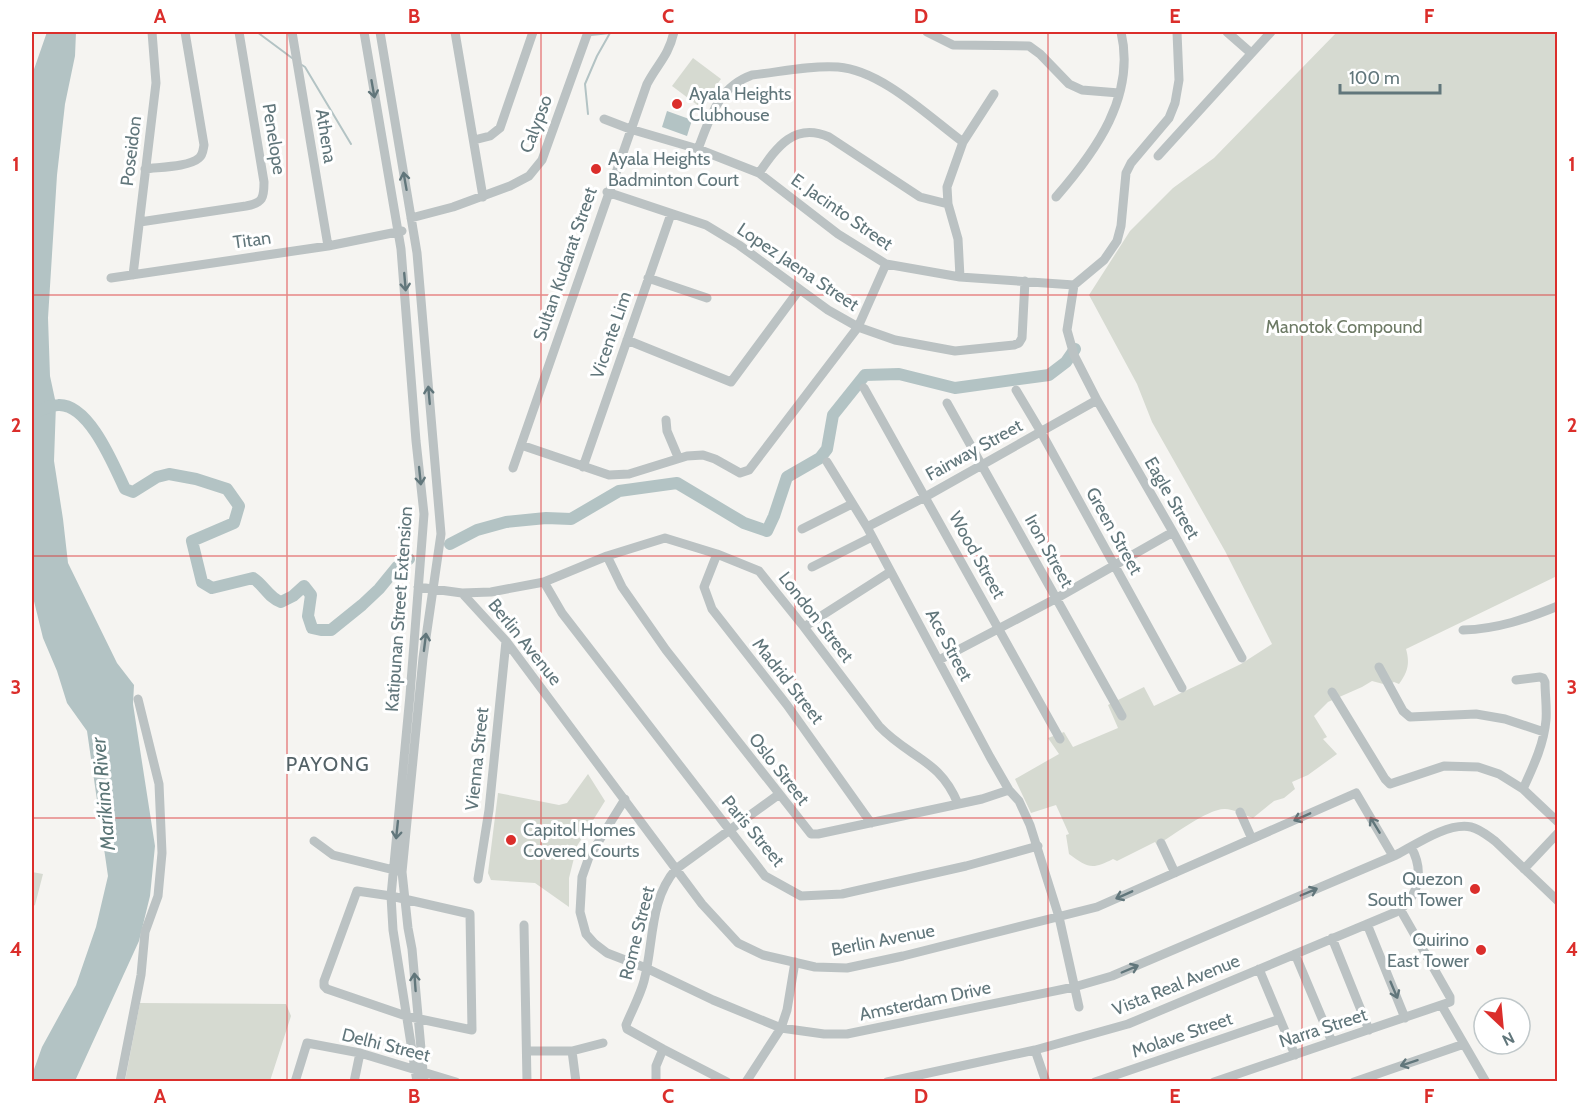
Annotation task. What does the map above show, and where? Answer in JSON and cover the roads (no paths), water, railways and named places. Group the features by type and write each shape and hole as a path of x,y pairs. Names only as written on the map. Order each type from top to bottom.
{"street":[{"name":"Poseidon","path":"133,275 156,83 152,32"},
{"path":"145,169 185,164 197,160 202,154 204,145 185,32"},
{"name":"Penelope","path":"140,222 246,206 261,201 264,182 239,32"},
{"name":"Athena","path":"292,32 328,246"},
{"name":"Katipunan Street Extension","path":"364,32 405,281 416,441 424,514 409,755 398,871 391,896 393,930 406,1016 424,1082"},
{"name":"Katipunan Street Extension","path":"380,32 417,253 441,534 409,755"},
{"path":"455,32 483,197"},
{"path":"474,140 490,136 500,128 533,32"},
{"name":"Calypso","path":"411,218 483,197 529,176 542,160 588,32"},
{"name":"Sultan Kudarat Street","path":"513,468 646,84 664,59 674,32"},
{"path":"927,32 953,45 1029,46 1069,84 1082,90 1119,93"},
{"path":"1056,197 1085,164 1110,123 1119,93 1125,46 1121,32"},
{"path":"1074,285 1104,260 1117,241 1122,226 1126,173 1131,163 1169,117 1175,103 1179,80 1177,32"},
{"path":"1227,32 1251,54"},
{"path":"1158,156 1271,32"},
{"path":"698,148 717,102 732,85 741,79 762,74 840,67 867,75 890,87 963,142"},
{"path":"960,277 958,239 948,204 947,188 963,142 994,94"},
{"name":"E. Jacinto Street","path":"604,119 630,129 698,148 759,173 838,234 886,264 960,277 1074,285"},
{"path":"759,173 784,141 808,131 820,133 837,142 920,197 948,204"},
{"name":"Lopez Jaena Street","path":"607,192 706,225 739,245 828,310 858,327 895,340 955,351 1019,343 1023,338 1025,281"},
{"name":"Vicente Lim","path":"583,467 671,214"},
{"name":"Titan","path":"111,278 328,246 413,230"},
{"path":"521,445 609,475 629,474 678,457 703,455 740,472 749,470 858,327 886,264"},
{"path":"648,278 707,298"},
{"name":"Eagle Street","path":"1074,285 1067,330 1074,355 1242,658"},
{"path":"627,340 731,382 799,290"},
{"name":"Wood Street","path":"864,388 1060,739"},
{"name":"Green Street","path":"1016,390 1182,688"},
{"name":"Fairway Street","path":"867,527 1097,400"},
{"name":"Iron Street","path":"947,403 1122,716"},
{"path":"666,420 667,431 678,457"},
{"name":"Ace Street","path":"827,462 867,527 1009,790 1019,801 1038,846 1059,917 1079,1006"},
{"path":"802,529 852,504"},
{"path":"939,660 999,630 1173,532"},
{"path":"812,567 872,537"},
{"name":"London Street","path":"462,593 484,592 544,582 607,556 665,538 717,554 759,572 879,726 890,738 941,774 950,786 958,804"},
{"name":"Madrid Street","path":"717,554 704,587 712,609 787,705 870,823"},
{"name":"Oslo Street","path":"607,556 622,587 666,650 811,834 958,804 1009,790"},
{"path":"804,627 890,572"},
{"name":"Paris Street","path":"544,582 562,613 765,876 801,896 842,894 966,866 1038,846"},
{"name":"Berlin Avenue","path":"419,585 462,593 477,608 506,641 702,904 738,942 763,955 815,967 836,969 1096,907 1356,793 1393,856"},
{"path":"477,608 484,592"},
{"path":"1463,630 1486,629 1516,622 1557,606"},
{"name":"Vienna Street","path":"478,879 489,810 506,641"},
{"path":"1379,667 1403,711 1410,717 1476,714 1505,719 1544,732"},
{"path":"1516,680 1544,678 1546,720 1544,732 1538,755 1523,789"},
{"path":"1332,692 1390,784 1450,766 1478,767 1499,774 1523,789 1557,822"},
{"path":"120,1082 141,975 145,932 158,896 162,853 159,784 138,699"},
{"name":"Rome Street","path":"663,1049 627,1029 626,1025 644,982 661,892 676,869 778,795"},
{"name":"Amsterdam Drive","path":"624,799 589,857 582,877 580,912 586,934 607,953 646,968 713,1000 781,1028 824,1034 847,1034 1074,987 1112,976 1393,856 1439,832 1455,827 1470,826 1484,833 1557,901"},
{"path":"1240,812 1252,839"},
{"path":"1524,868 1557,834"},
{"path":"314,841 333,855 398,871"},
{"path":"1161,843 1175,873"},
{"path":"1411,847 1418,859 1420,875 1417,888 1401,909 1451,999 1442,1006 1486,1082"},
{"name":"Katipunan Street Extension","path":"398,871 406,901 412,948 419,1070 417,1082"},
{"path":"360,891 406,901 470,915 473,1028 470,1030 406,1016 324,986 354,895 360,891"},
{"name":"Vista Real Avenue","path":"887,1082 1035,1050 1128,1024 1401,909"},
{"path":"1366,924 1406,1018"},
{"path":"524,925 527,1082"},
{"path":"1332,939 1369,1030"},
{"path":"1295,954 1332,1042"},
{"path":"747,1082 781,1028 795,962"},
{"path":"1259,969 1295,1055"},
{"name":"Narra Street","path":"1214,1082 1442,1006"},
{"name":"Molave Street","path":"1095,1082 1280,1019"},
{"name":"Delhi Street","path":"295,1082 307,1043 360,1053 456,1082"},
{"path":"527,1051 572,1051 603,1043"},
{"path":"1354,1082 1464,1044"},
{"path":"656,1082 656,1066 663,1049 727,1082"},
{"path":"1035,1050 1046,1082"},
{"path":"572,1051 576,1082"},
{"path":"354,1082 360,1053"}],"water":[{"name":"Marikina River","path":"47,32 76,32 75,56 65,104 57,175 48,318 50,376 56,404 54,461 68,563 117,663 134,685 133,704 155,846 150,896 139,941 75,1081 32,1081 42,1047 76,985 96,927 108,876 87,731 67,703 43,638 32,593 32,75"},
{"path":"667,111 692,120 687,136 662,127"}],"waterway":[{"path":"257,32 292,58"},
{"path":"588,114 585,84 610,33 591,35"},
{"path":"302,65 351,144"},
{"path":"450,544 477,530 506,522 546,518 571,519 619,491 677,483 744,523 767,531 787,477 820,458 827,449 833,415 865,375 899,374 955,388 1049,375 1066,362 1075,349"},
{"path":"32,414 58,405 69,407 80,414 99,438 125,489 133,492 157,477 169,474 196,479 227,489 239,506 234,523 192,541 202,582 212,588 253,578 273,598 281,602 293,596 304,586 311,595 308,616 312,628 331,630 362,605 397,567 409,559"}],"place":[{"name":"Ayala Heights Clubhouse","path":"677,104"},
{"name":"Ayala Heights Badminton Court","path":"596,169"},
{"name":"Capitol Homes Covered Courts","path":"511,840"},
{"name":"Quezon South Tower","path":"1475,889"},
{"name":"Quirino East Tower","path":"1481,950"}],"district":[{"name":"PAYONG","path":"328,764"}],"park label":[{"name":"Manotok Compound","path":"1344,327"}]}
